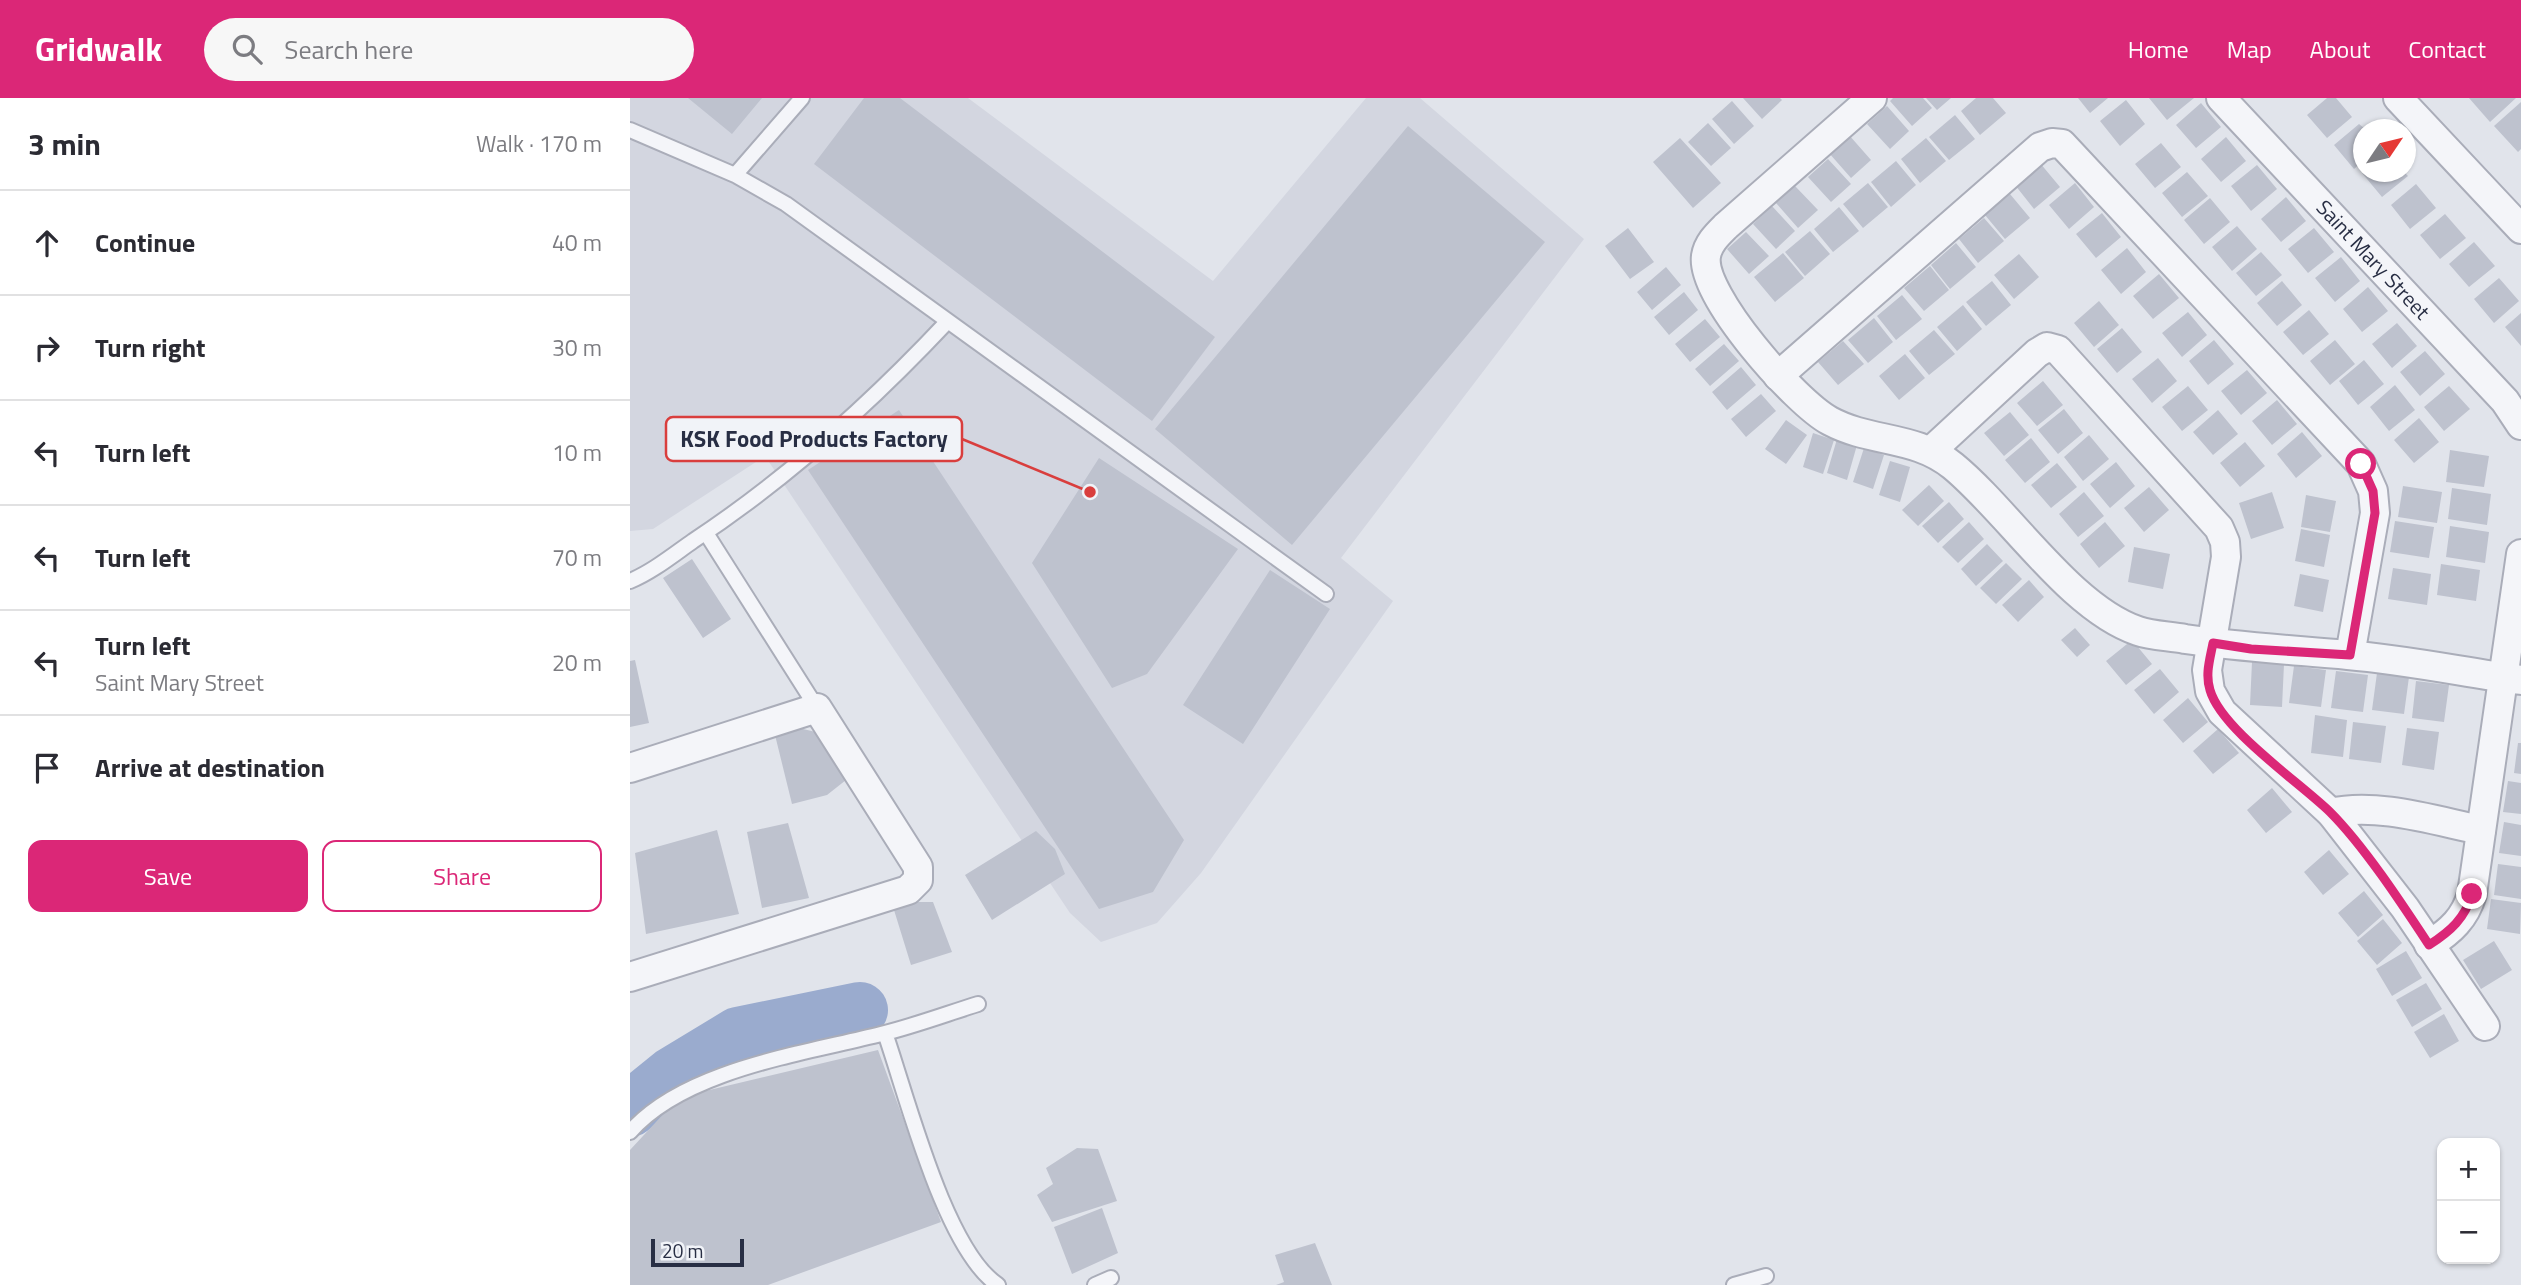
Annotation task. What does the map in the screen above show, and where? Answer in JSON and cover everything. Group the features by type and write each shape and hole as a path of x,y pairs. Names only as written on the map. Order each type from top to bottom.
{"street":[{"path":"1872,98 1726,226 1712,240 1706,256 1707,271 1737,326 1777,376 1810,408 1832,422 1932,450 1979,490 2092,605 2138,632 2251,649 2350,655 2511,678"},
{"name":"Saint Mary Street","path":"2221,98 2505,401 2521,425"},
{"path":"2398,98 2521,229"},
{"path":"1777,376 2040,147 2052,143 2062,144 2361,464 2373,491 2375,513 2350,655"},
{"path":"1932,450 2037,353 2047,346 2058,350 2219,528 2225,542 2226,557 2207,670 2210,691 2221,712 2331,813 2405,908 2485,1026"},
{"path":"2429,945 2455,926 2467,911 2511,678 2521,554"},
{"path":"630,768 817,708 918,867 918,880 908,890 630,977"},
{"path":"2331,813 2345,810 2392,812 2482,830"}],"lane":[{"path":"735,175 802,98"},
{"path":"630,130 735,175 786,204 1326,594"},
{"path":"630,581 706,533 838,430 947,322"},
{"path":"706,533 817,708"},
{"path":"630,1132 644,1116 684,1090 978,1004"},
{"path":"885,1033 950,1220 984,1275 998,1285"},
{"path":"1734,1285 1766,1276"},
{"path":"1095,1285 1111,1278"}],"shaded area":[{"path":"630,98 968,98 1213,281 1366,98 1420,98 1584,239 1341,558 1393,601 1201,873 1157,923 1101,942 1070,913 765,456 653,529 630,531"}],"building":[{"path":"688,98 762,98 732,134"},
{"path":"864,98 900,98 1215,337 1152,421 814,164"},
{"path":"1743,98 1780,98 1782,100 1762,119"},
{"path":"1893,98 1923,98 1932,108 1912,126 1890,101"},
{"path":"1926,98 1951,98 1937,110"},
{"path":"1976,98 1993,98 2006,113 1980,135 1961,111"},
{"path":"2078,98 2108,98 2090,113"},
{"path":"2149,98 2194,98 2167,120"},
{"path":"2327,98 2336,98 2352,117 2327,138 2307,115"},
{"path":"2469,98 2516,98 2490,122"},
{"path":"2126,100 2145,124 2120,146 2100,121"},
{"path":"1732,101 1754,126 1734,144 1712,119"},
{"path":"2521,102 2521,149 2518,152 2494,126"},
{"path":"2201,103 2221,127 2196,148 2176,125"},
{"path":"1887,106 1909,131 1890,149 1867,124"},
{"path":"1955,115 1975,139 1949,160 1929,137"},
{"path":"1708,123 1731,148 1711,166 1688,142"},
{"path":"1408,126 1545,242 1292,545 1155,429"},
{"path":"2353,129 2353,168 2334,145"},
{"path":"1849,135 1871,160 1851,178 1829,153"},
{"path":"2226,137 2246,161 2221,182 2201,159"},
{"path":"1680,138 1721,183 1693,208 1653,162"},
{"path":"1926,138 1946,161 1920,183 1901,159"},
{"path":"2161,143 2181,167 2155,188 2135,164"},
{"path":"1828,159 1851,184 1831,202 1808,177"},
{"path":"1896,161 1916,185 1891,207 1871,182"},
{"path":"2040,163 2060,187 2034,209 2015,185"},
{"path":"2257,165 2277,189 2251,211 2231,186"},
{"path":"2187,172 2208,196 2182,217 2162,193"},
{"path":"2370,182 2401,182 2382,197"},
{"path":"1868,183 1888,207 1863,228 1843,204"},
{"path":"2075,183 2094,207 2069,229 2049,205"},
{"path":"2416,184 2436,208 2410,229 2391,205"},
{"path":"1795,186 1818,210 1798,228 1776,203"},
{"path":"2010,194 2030,218 2005,239 1985,215"},
{"path":"2286,197 2306,221 2281,242 2261,219"},
{"path":"2210,198 2230,222 2204,244 2184,220"},
{"path":"1772,206 1795,231 1776,249 1753,224"},
{"path":"1839,207 1859,231 1833,252 1814,229"},
{"path":"2102,213 2121,237 2096,258 2076,234"},
{"path":"2445,214 2466,238 2440,259 2420,235"},
{"path":"1984,218 2004,241 1978,263 1959,239"},
{"path":"2237,226 2257,249 2232,271 2212,247"},
{"path":"1628,228 1654,262 1630,279 1605,246"},
{"path":"2314,228 2334,252 2308,273 2288,249"},
{"path":"1810,231 1830,254 1805,276 1785,252"},
{"path":"1746,232 1769,256 1749,274 1727,249"},
{"path":"2474,242 2495,266 2469,287 2449,264"},
{"path":"1956,243 1976,267 1950,289 1931,265"},
{"path":"2127,248 2146,272 2121,294 2101,270"},
{"path":"2261,252 2282,275 2256,296 2236,273"},
{"path":"1783,253 1804,278 1775,302 1754,277"},
{"path":"2019,254 2039,277 2014,299 1994,275"},
{"path":"2341,257 2360,281 2335,302 2315,278"},
{"path":"1930,266 1949,290 1924,311 1904,288"},
{"path":"1666,267 1681,285 1652,310 1637,292"},
{"path":"2159,274 2179,298 2153,319 2133,296"},
{"path":"2499,278 2519,301 2494,323 2474,299"},
{"path":"1992,281 2011,305 1986,326 1966,302"},
{"path":"2282,281 2302,305 2277,326 2257,303"},
{"path":"2368,287 2388,311 2362,332 2343,309"},
{"path":"1684,292 1698,310 1669,335 1654,317"},
{"path":"1902,295 1922,319 1896,340 1877,316"},
{"path":"2099,301 2119,325 2094,347 2074,323"},
{"path":"1963,305 1982,329 1957,351 1937,327"},
{"path":"2309,310 2329,334 2303,355 2283,332"},
{"path":"2188,312 2207,335 2182,357 2162,333"},
{"path":"2521,313 2521,346 2505,327"},
{"path":"1874,318 1893,342 1868,363 1848,340"},
{"path":"1705,319 1720,337 1690,362 1675,344"},
{"path":"2397,323 2417,346 2392,368 2372,344"},
{"path":"2122,328 2142,352 2117,373 2097,349"},
{"path":"1934,330 1955,354 1929,375 1909,351"},
{"path":"2214,340 2234,364 2208,385 2189,361"},
{"path":"2335,340 2355,364 2330,385 2310,361"},
{"path":"1843,341 1864,364 1838,385 1818,362"},
{"path":"1724,344 1739,361 1710,386 1695,369"},
{"path":"2425,351 2445,374 2420,396 2400,372"},
{"path":"1905,354 1925,378 1899,400 1879,376"},
{"path":"2158,358 2177,381 2152,403 2132,379"},
{"path":"2364,360 2384,384 2358,405 2339,381"},
{"path":"1741,367 1756,385 1727,410 1712,392"},
{"path":"2247,370 2267,393 2241,415 2221,391"},
{"path":"2043,381 2063,405 2037,426 2017,403"},
{"path":"2395,385 2415,410 2389,431 2370,407"},
{"path":"2188,386 2208,410 2182,431 2162,407"},
{"path":"2449,386 2470,409 2444,431 2424,407"},
{"path":"1761,394 1776,411 1746,437 1731,419"},
{"path":"2277,400 2297,424 2272,445 2252,421"},
{"path":"2064,409 2083,433 2058,454 2038,430"},
{"path":"899,410 1184,840 1153,892 1099,909 808,470"},
{"path":"2218,410 2238,434 2213,455 2193,432"},
{"path":"2010,412 2029,435 2004,456 1984,433"},
{"path":"2419,418 2439,442 2414,463 2394,440"},
{"path":"1786,420 1807,435 1786,464 1765,449"},
{"path":"2302,432 2322,456 2296,478 2277,454"},
{"path":"1813,433 1834,440 1823,474 1803,467"},
{"path":"2089,435 2109,459 2083,481 2064,457"},
{"path":"2031,438 2050,462 2025,483 2005,460"},
{"path":"1837,439 1857,445 1847,480 1827,473"},
{"path":"2245,442 2265,466 2240,487 2220,463"},
{"path":"1864,448 1884,455 1873,489 1853,482"},
{"path":"2450,450 2489,456 2484,487 2446,482"},
{"path":"1099,458 1238,549 1147,674 1112,688 1032,563"},
{"path":"1890,461 1910,467 1900,502 1879,495"},
{"path":"2116,462 2135,486 2110,508 2090,484"},
{"path":"2057,463 2077,487 2051,508 2031,485"},
{"path":"1929,485 1944,501 1918,526 1902,510"},
{"path":"2403,486 2442,492 2437,523 2398,517"},
{"path":"2149,487 2169,510 2144,532 2124,508"},
{"path":"2452,488 2491,494 2487,525 2448,519"},
{"path":"2084,492 2104,516 2078,537 2059,514"},
{"path":"2272,492 2284,528 2251,539 2239,503"},
{"path":"2306,495 2336,501 2330,532 2301,527"},
{"path":"1949,502 1964,519 1938,543 1922,526"},
{"path":"2395,521 2434,527 2429,558 2390,552"},
{"path":"1969,522 1984,539 1958,563 1942,547"},
{"path":"2105,522 2125,546 2099,568 2080,544"},
{"path":"2450,526 2489,532 2485,563 2446,557"},
{"path":"2301,529 2330,535 2324,567 2295,561"},
{"path":"1987,544 2003,561 1976,586 1961,569"},
{"path":"2134,547 2170,554 2163,589 2128,582"},
{"path":"692,559 731,619 703,638 663,578"},
{"path":"2006,563 2022,579 1996,604 1980,588"},
{"path":"2441,564 2480,570 2476,601 2437,595"},
{"path":"2393,568 2431,574 2427,605 2388,599"},
{"path":"1270,570 1330,609 1243,744 1183,705"},
{"path":"2300,574 2329,580 2323,612 2294,606"},
{"path":"2029,580 2044,597 2018,622 2002,605"},
{"path":"2075,628 2090,645 2077,657 2061,640"},
{"path":"2132,640 2152,664 2126,685 2106,661"},
{"path":"635,660 649,723 630,727 630,661"},
{"path":"2252,662 2284,664 2282,707 2250,705"},
{"path":"2294,666 2326,670 2321,707 2289,703"},
{"path":"2160,669 2179,692 2154,714 2134,690"},
{"path":"2336,671 2368,675 2363,712 2331,708"},
{"path":"2377,673 2409,677 2404,714 2372,710"},
{"path":"2416,681 2449,685 2444,722 2412,718"},
{"path":"2188,698 2208,722 2183,743 2163,720"},
{"path":"2315,715 2347,720 2343,757 2311,753"},
{"path":"2353,722 2386,726 2381,763 2349,759"},
{"path":"799,728 824,734 846,780 827,795 792,804 775,735"},
{"path":"2407,728 2439,732 2434,770 2402,765"},
{"path":"2218,729 2239,753 2213,774 2193,751"},
{"path":"2518,743 2521,743 2521,774 2514,773"},
{"path":"2508,781 2521,783 2521,814 2503,812"},
{"path":"2272,788 2292,812 2266,833 2247,810"},
{"path":"2504,822 2521,825 2521,856 2499,853"},
{"path":"788,823 809,898 762,908 747,832"},
{"path":"717,830 739,914 646,934 635,853"},
{"path":"1036,831 1055,849 1065,874 992,920 965,875"},
{"path":"2329,850 2349,874 2323,895 2304,872"},
{"path":"2498,864 2521,867 2521,899 2494,895"},
{"path":"2364,891 2383,915 2358,937 2338,913"},
{"path":"2491,899 2521,903 2520,934 2487,929"},
{"path":"914,902 933,902 952,952 911,965 894,910"},
{"path":"2383,919 2402,943 2377,965 2357,941"},
{"path":"2494,941 2512,970 2481,989 2463,960"},
{"path":"2406,951 2422,978 2392,996 2376,969"},
{"path":"2426,983 2442,1009 2412,1027 2396,1000"},
{"path":"2444,1014 2459,1041 2430,1058 2414,1032"},
{"path":"878,1050 941,1222 768,1285 630,1285 630,1150 668,1109 683,1098 701,1092"},
{"path":"1077,1148 1098,1149 1117,1201 1052,1222 1037,1195 1053,1184 1046,1168"},
{"path":"1102,1208 1118,1253 1072,1274 1054,1227"},
{"path":"1315,1243 1332,1285 1276,1285 1284,1282 1275,1255"}],"waterway":[{"path":"630,1109 672,1075 738,1035 860,1010"}],"place":[{"name":"KSK Food Products Factory","path":"1090,492"}],"route":[{"path":"2361,464 2373,491 2375,513 2350,655 2251,649 2213,643 2207,670 2210,691 2221,712 2238,730 2331,813 2405,908 2429,945 2455,926 2467,911 2472,894"}]}
